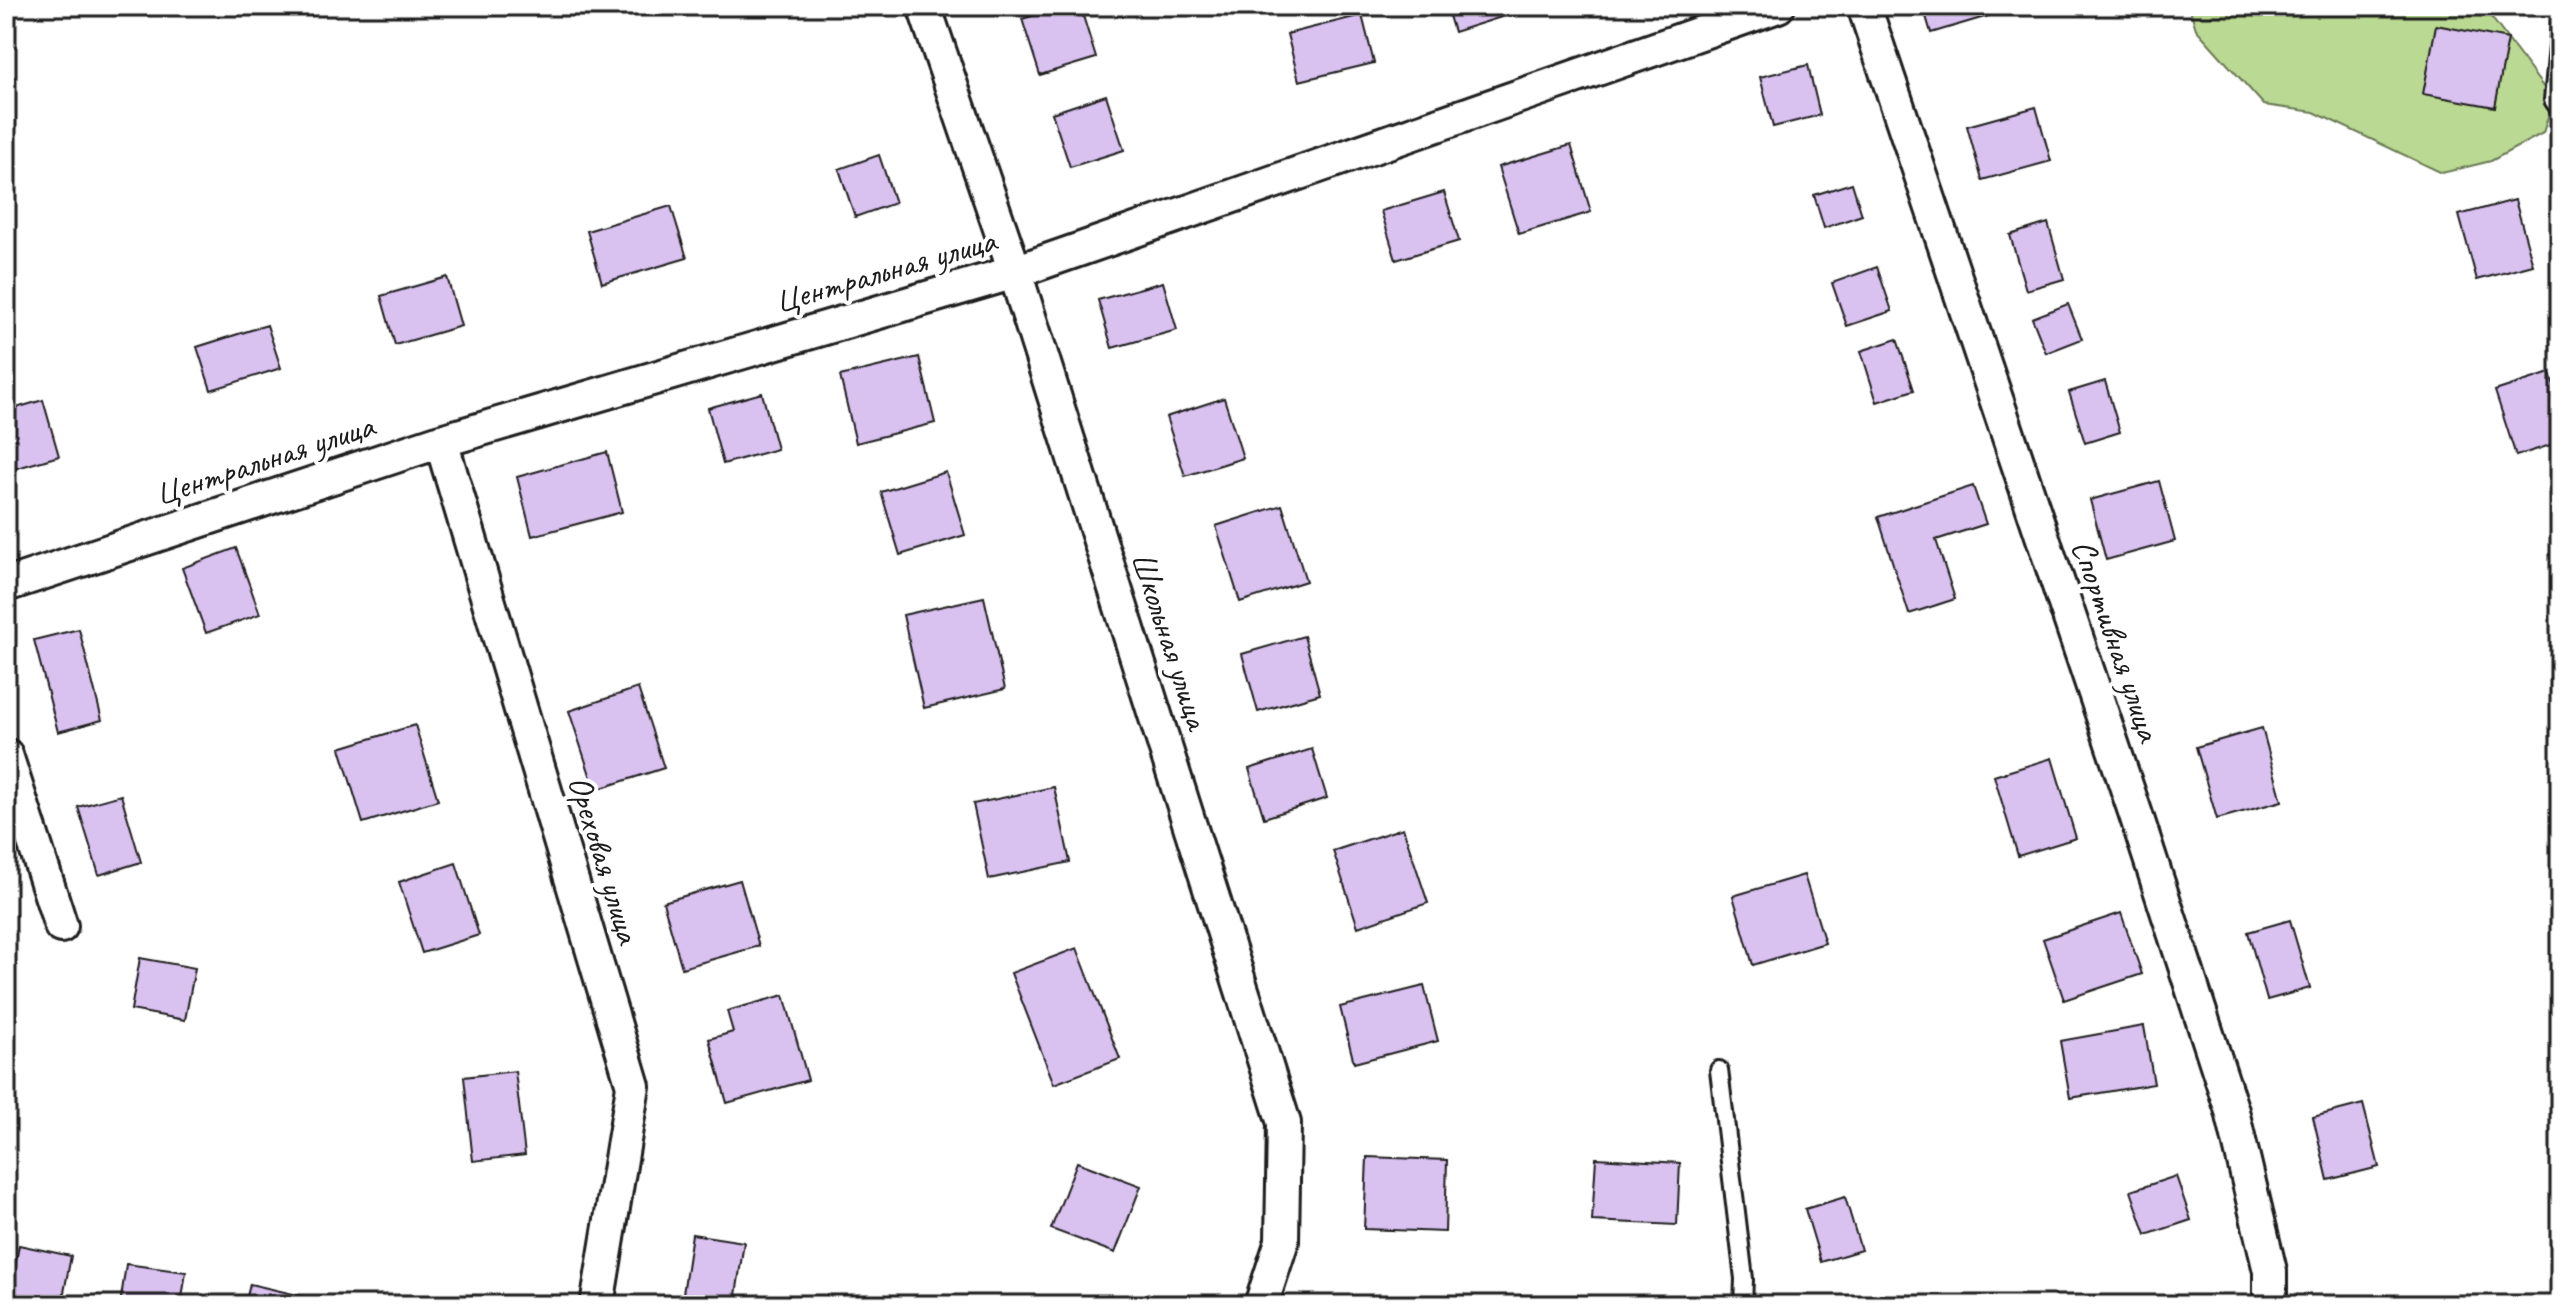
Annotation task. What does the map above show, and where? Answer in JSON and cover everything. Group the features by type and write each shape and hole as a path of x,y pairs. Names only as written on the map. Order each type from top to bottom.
{"street":[{"name":"Школьная улица","path":"924,6 1015,272 1284,1123 1282,1241 1261,1305"},
{"name":"Центральная улица","path":"6,585 441,441 1015,272 1778,6"},
{"name":"Спортивная улица","path":"1864,6 2135,812 2232,1111 2270,1271 2270,1305"},
{"name":"Ореховая улица","path":"441,441 633,1086 597,1305"},
{"path":"6,755 61,926"}],"lane":[{"path":"2560,24 2553,100 2560,110"},
{"path":"1719,1070 1744,1279 1743,1305"}],"green space":[{"path":"2189,6 2483,6 2553,100 2543,133 2491,161 2442,173 2314,112 2264,105 2196,29"}],"building":[{"path":"1065,6 1080,6 1096,58 1040,75 1022,19"},
{"path":"1446,6 1512,6 1514,13 1454,32"},
{"path":"1923,6 1985,6 1988,16 1931,33"},
{"path":"1362,15 1374,63 1299,81 1287,34"},
{"path":"2436,25 2508,39 2495,107 2423,94"},
{"path":"1808,65 1820,115 1773,127 1760,77"},
{"path":"1106,95 1124,150 1070,167 1052,113"},
{"path":"2036,107 2051,161 1982,180 1967,126"},
{"path":"1571,145 1591,212 1519,234 1498,167"},
{"path":"879,155 895,203 855,217 839,169"},
{"path":"1852,183 1862,215 1824,228 1814,195"},
{"path":"1444,192 1459,241 1396,260 1381,211"},
{"path":"2515,200 2533,265 2477,280 2459,215"},
{"path":"671,206 687,258 602,283 587,231"},
{"path":"2048,223 2064,279 2026,290 2010,235"},
{"path":"1877,267 1892,311 1847,326 1832,283"},
{"path":"447,277 461,326 395,345 381,296"},
{"path":"1163,282 1177,330 1112,348 1098,300"},
{"path":"2068,304 2082,339 2046,353 2032,318"},
{"path":"267,325 281,368 211,390 197,347"},
{"path":"1897,339 1914,390 1877,402 1861,351"},
{"path":"919,357 935,423 856,443 840,376"},
{"path":"2550,373 2560,405 2560,442 2516,456 2495,391"},
{"path":"2105,381 2120,432 2085,443 2069,392"},
{"path":"762,393 777,449 723,464 708,408"},
{"path":"1224,398 1243,458 1185,476 1166,417"},
{"path":"43,400 59,456 7,471 6,411"},
{"path":"607,452 622,512 532,536 517,477"},
{"path":"946,472 965,535 900,555 881,492"},
{"path":"2159,481 2175,541 2106,560 2090,500"},
{"path":"1973,486 1986,524 1936,540 1955,599 1909,614 1878,517"},
{"path":"1282,505 1306,581 1240,602 1216,526"},
{"path":"236,548 260,614 206,633 182,568"},
{"path":"984,597 1005,689 924,708 903,615"},
{"path":"79,629 102,720 58,732 34,640"},
{"path":"1304,636 1320,694 1258,712 1242,654"},
{"path":"638,688 664,768 595,790 569,711"},
{"path":"415,725 438,800 363,823 340,748"},
{"path":"2262,728 2282,801 2217,819 2196,747"},
{"path":"1312,749 1327,798 1264,818 1249,769"},
{"path":"2052,758 2076,838 2018,856 1994,776"},
{"path":"1054,787 1070,862 989,879 973,804"},
{"path":"121,795 141,862 99,875 78,807"},
{"path":"1403,828 1428,903 1358,927 1333,851"},
{"path":"456,863 479,935 422,953 399,882"},
{"path":"1804,875 1825,943 1753,965 1733,896"},
{"path":"740,880 759,946 682,968 663,902"},
{"path":"2121,913 2142,974 2064,1000 2043,939"},
{"path":"2290,920 2310,988 2267,1000 2248,932"},
{"path":"1077,948 1120,1059 1054,1084 1011,973"},
{"path":"140,958 195,968 185,1020 131,1010"},
{"path":"1424,986 1438,1041 1354,1063 1340,1007"},
{"path":"784,995 808,1080 727,1103 709,1039 733,1032 727,1011"},
{"path":"2144,1026 2154,1084 2070,1098 2060,1041"},
{"path":"515,1071 525,1155 473,1161 464,1077"},
{"path":"2363,1104 2379,1167 2328,1180 2313,1117"},
{"path":"1367,1157 1447,1160 1445,1232 1364,1229"},
{"path":"1596,1158 1680,1163 1677,1225 1592,1221"},
{"path":"1077,1162 1141,1186 1115,1253 1051,1229"},
{"path":"2176,1176 2191,1220 2146,1235 2131,1191"},
{"path":"1845,1197 1861,1250 1821,1262 1805,1209"},
{"path":"692,1234 744,1242 735,1302 683,1294"},
{"path":"19,1245 71,1256 62,1303 10,1293"},
{"path":"126,1264 186,1272 181,1305 120,1305"},
{"path":"250,1284 306,1297 304,1305 245,1305"}]}
